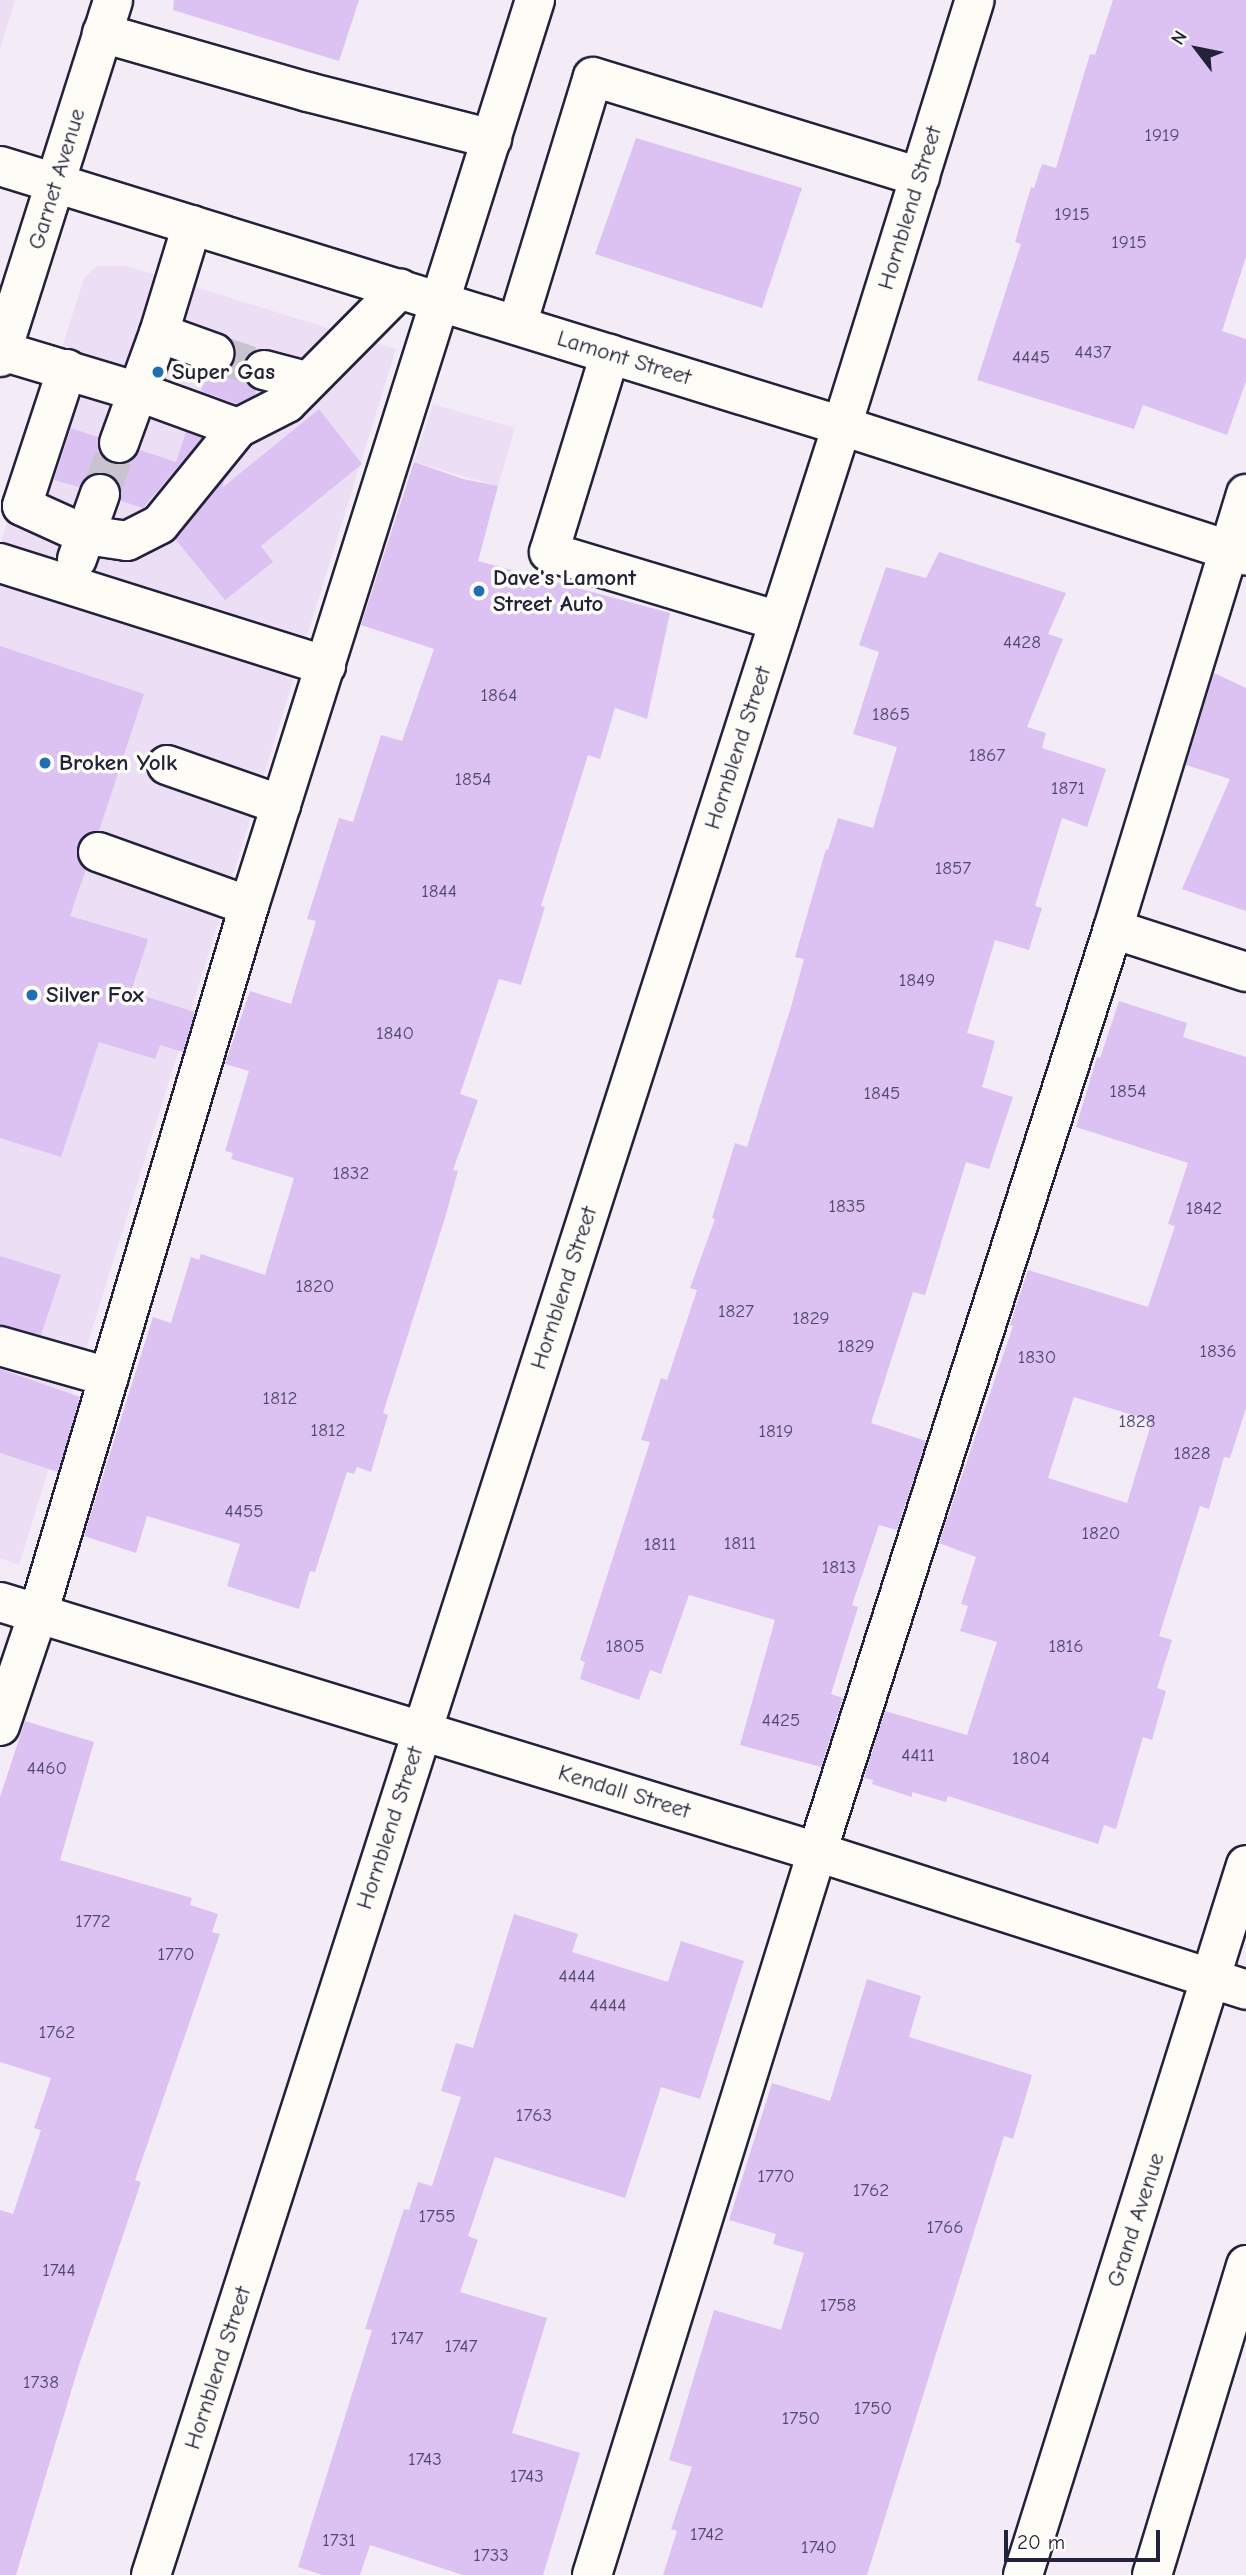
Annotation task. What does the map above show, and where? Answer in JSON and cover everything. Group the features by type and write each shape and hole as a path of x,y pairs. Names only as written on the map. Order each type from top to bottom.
{"street":[{"path":"0,1726 38,1614 249,906 442,302 535,0"},
{"name":"Hornblend Street","path":"151,2575 842,426 975,0"},
{"path":"108,16 309,92 492,139"},
{"name":"Garnet Avenue","path":"1,354 108,16"},
{"path":"517,325 593,76 920,177"},
{"name":"Lamont Street","path":"0,166 842,426 1237,553"},
{"path":"118,443 139,392 192,225"},
{"path":"67,369 11,503 86,535 127,541 160,524 237,428 287,403 400,289"},
{"path":"159,333 214,353"},
{"path":"1,354 67,369 237,428"},
{"path":"610,354 549,552 779,621"},
{"path":"264,370 306,382"},
{"path":"67,584 100,494"},
{"path":"592,2575 817,1852 1237,553 1246,495"},
{"path":"0,563 326,666"},
{"path":"167,765 281,805"},
{"path":"98,852 249,906"},
{"path":"1114,929 1246,972"},
{"path":"0,1346 109,1377"},
{"name":"Kendall Street","path":"0,1602 817,1852 1229,1985"},
{"name":"Grand Avenue","path":"1023,2575 1229,1985 1246,1865"},
{"path":"1152,2575 1246,2265"}],"shaded area":[{"path":"0,0 15,0 0,49"},
{"path":"97,266 127,266 396,349 19,1565 0,1558 0,545 84,278"},
{"path":"433,404 515,428 498,486 414,462"}],"building":[{"path":"174,0 359,0 339,61 173,10"},
{"path":"1113,0 1246,0 1246,257 1222,331 1246,339 1246,381 1227,435 1143,405 1134,429 977,380 1021,244 1015,242 1031,187 1034,188 1042,164 1056,168 1090,54 1095,55"},
{"path":"636,138 802,188 762,308 595,254"},
{"path":"234,346 252,353 243,364 243,375 248,385 256,390 255,395 237,404 201,391 207,374 218,374 229,369 235,360"},
{"path":"319,409 362,464 261,546 273,562 225,600 175,539 225,478 222,488"},
{"path":"71,428 98,437 98,447 103,458 122,465 132,460 140,450 176,462 186,432 202,438 143,508 121,501 121,489 117,480 107,473 97,472 86,477 79,487 54,480"},
{"path":"414,462 463,479 498,486 478,561 670,613 647,719 615,708 600,759 588,755 541,906 545,907 521,985 499,979 460,1094 478,1100 453,1170 458,1171 445,1218 383,1413 388,1415 371,1472 357,1467 354,1474 347,1472 315,1572 310,1571 299,1609 227,1586 240,1544 147,1516 136,1553 84,1536 153,1317 171,1323 191,1257 199,1260 201,1254 265,1275 294,1178 231,1159 233,1153 225,1151 249,1071 225,1064 250,991 291,1004 316,921 307,919 339,818 353,822 381,735 402,741 434,649 361,625"},
{"path":"939,552 1066,593 1048,634 1063,639 1027,727 1046,733 1042,748 1106,769 1087,827 1062,818 1035,906 1042,908 1029,950 995,940 967,1033 995,1041 982,1087 1013,1097 989,1169 966,1162 925,1295 913,1292 871,1423 926,1441 897,1530 879,1525 852,1605 858,1607 831,1694 843,1698 821,1767 740,1745 775,1620 689,1595 661,1674 650,1670 639,1700 580,1679 585,1662 580,1660 650,1442 641,1440 661,1378 667,1380 697,1290 690,1288 715,1219 712,1218 735,1143 747,1147 791,1007 804,959 795,957 826,849 828,850 838,818 873,828 897,747 853,734 879,652 859,645 886,567 926,578"},
{"path":"0,646 144,694 99,831 84,835 77,845 77,857 86,869 70,916 148,939 131,992 195,1012 183,1052 160,1045 155,1059 99,1042 61,1157 0,1138"},
{"path":"1214,673 1246,688 1246,911 1182,889 1230,779 1186,765"},
{"path":"1119,1001 1187,1023 1183,1037 1246,1057 1246,1408 1230,1458 1224,1457 1209,1509 1200,1506 1159,1636 1172,1640 1157,1688 1166,1691 1152,1740 1143,1737 1116,1829 1104,1825 1098,1844 948,1796 946,1802 912,1792 912,1797 872,1784 873,1780 864,1778 885,1711 967,1735 997,1642 960,1631 968,1606 961,1604 976,1557 939,1543 1013,1326 1010,1325 1028,1270 1148,1307 1175,1226 1168,1224 1188,1163 1076,1127 1097,1057 1100,1058","holes":["1074,1397 1152,1421 1127,1503 1048,1478"]},
{"path":"0,1256 61,1275 41,1335 0,1325"},
{"path":"0,1369 80,1397 58,1472 0,1453"},
{"path":"25,1721 94,1742 60,1860 192,1898 190,1905 218,1914 212,1932 220,1934 135,2180 141,2182 79,2365 16,2575 0,2575 0,2210 13,2214 41,2130 34,2128 51,2078 0,2062 0,1797"},
{"path":"514,1914 578,1934 572,1952 668,1982 681,1941 744,1961 700,2099 661,2087 625,2198 495,2157 468,2236 478,2240 460,2292 547,2318 512,2433 580,2453 543,2575 463,2575 370,2545 360,2575 323,2575 298,2567 372,2330 365,2329 404,2209 409,2210 418,2182 432,2186 461,2097 441,2091 456,2043 473,2048"},
{"path":"867,1979 921,1996 909,2037 1032,2075 1013,2139 1004,2136 867,2575 663,2575 677,2531 671,2529 692,2467 669,2460 714,2310 781,2330 804,2253 773,2244 776,2234 729,2220 772,2083 830,2101"}],"tunnel":[{"path":"214,353 264,370"},
{"path":"100,494 119,443"}],"place":[{"name":"Super Gas","path":"158,372"},
{"name":"Dave's Lamont Street Auto","path":"479,591"},
{"name":"Broken Yolk","path":"45,763"},
{"name":"Silver Fox","path":"32,995"}]}
